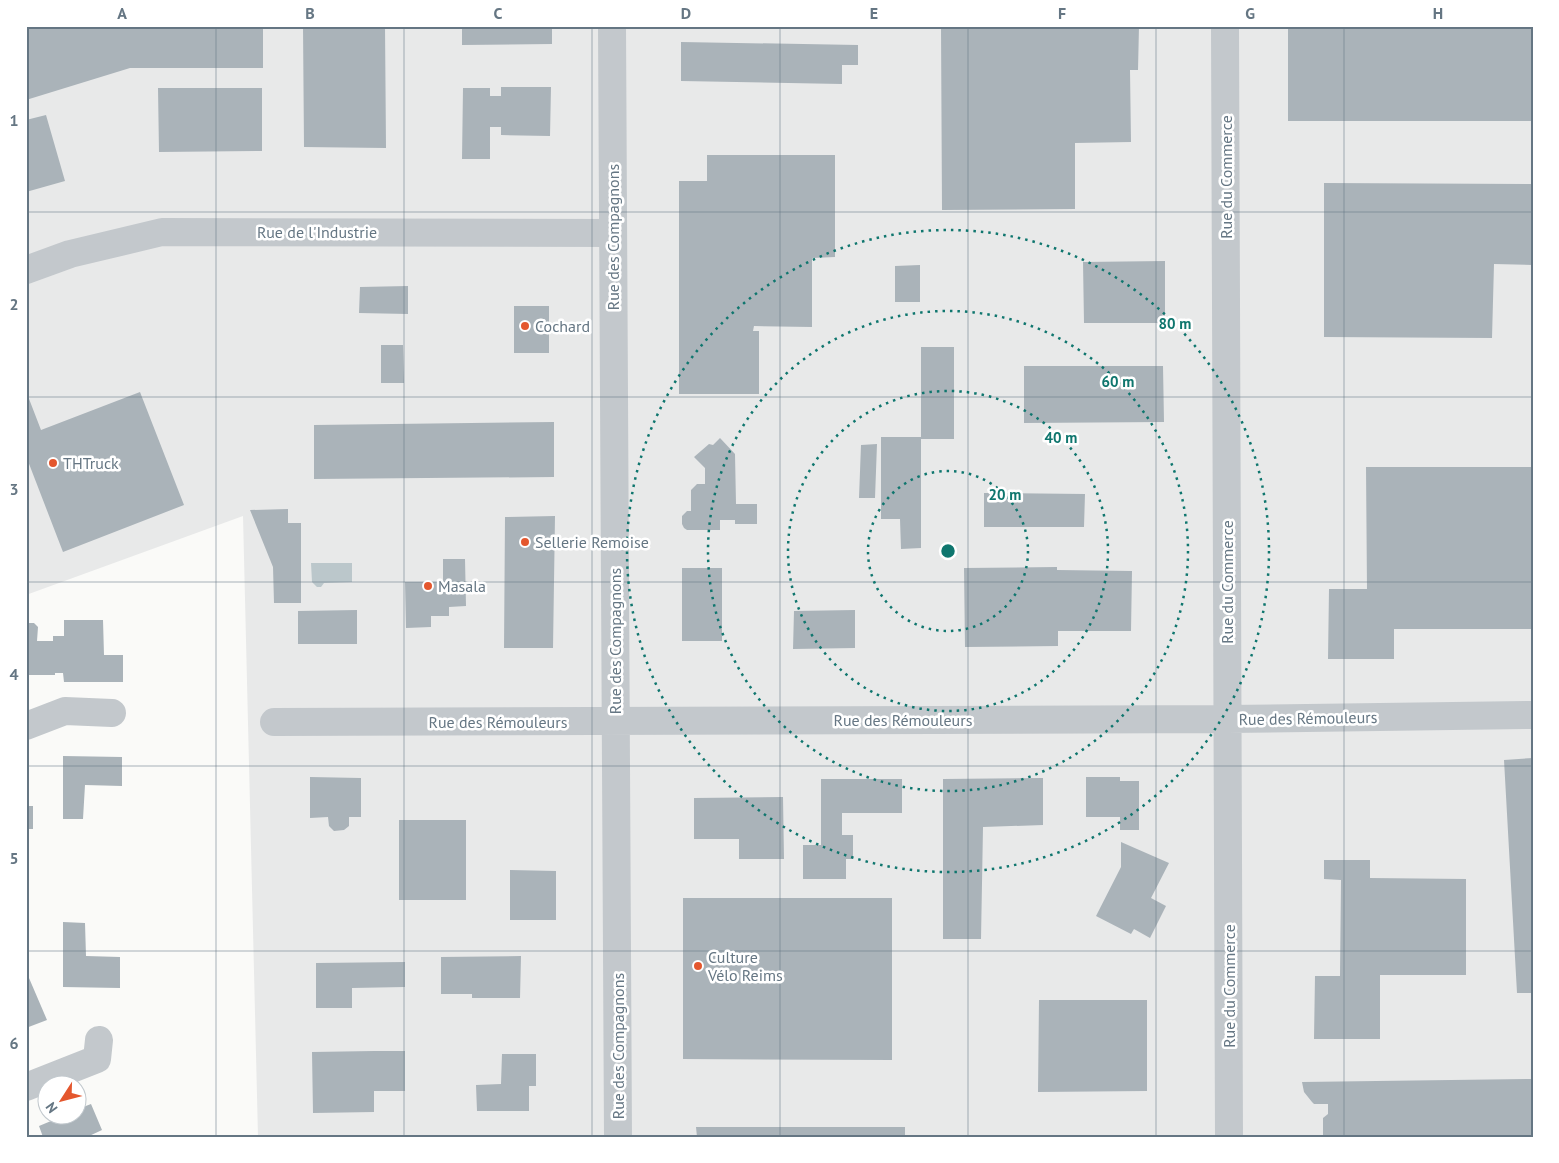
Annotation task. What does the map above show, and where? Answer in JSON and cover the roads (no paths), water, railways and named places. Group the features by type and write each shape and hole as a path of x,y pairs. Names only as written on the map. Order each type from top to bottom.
{"street":[{"name":"Rue des Compagnons","path":"612,26 618,1137"},
{"name":"Rue du Commerce","path":"1225,26 1229,1137"},
{"name":"Rue de l'Industrie","path":"26,270 70,254 162,232 613,233"},
{"path":"26,726 65,711 112,713"},
{"name":"Rue des Rémouleurs","path":"274,722 1228,719 1533,715"},
{"path":"26,1087 96,1059 99,1040"}],"place":[{"name":"Cochard","path":"525,326"},
{"name":"THTruck","path":"53,463"},
{"name":"Sellerie Remoise","path":"525,542"},
{"name":"Masala","path":"428,586"},
{"name":"Culture Vélo Reims","path":"698,966"}]}
